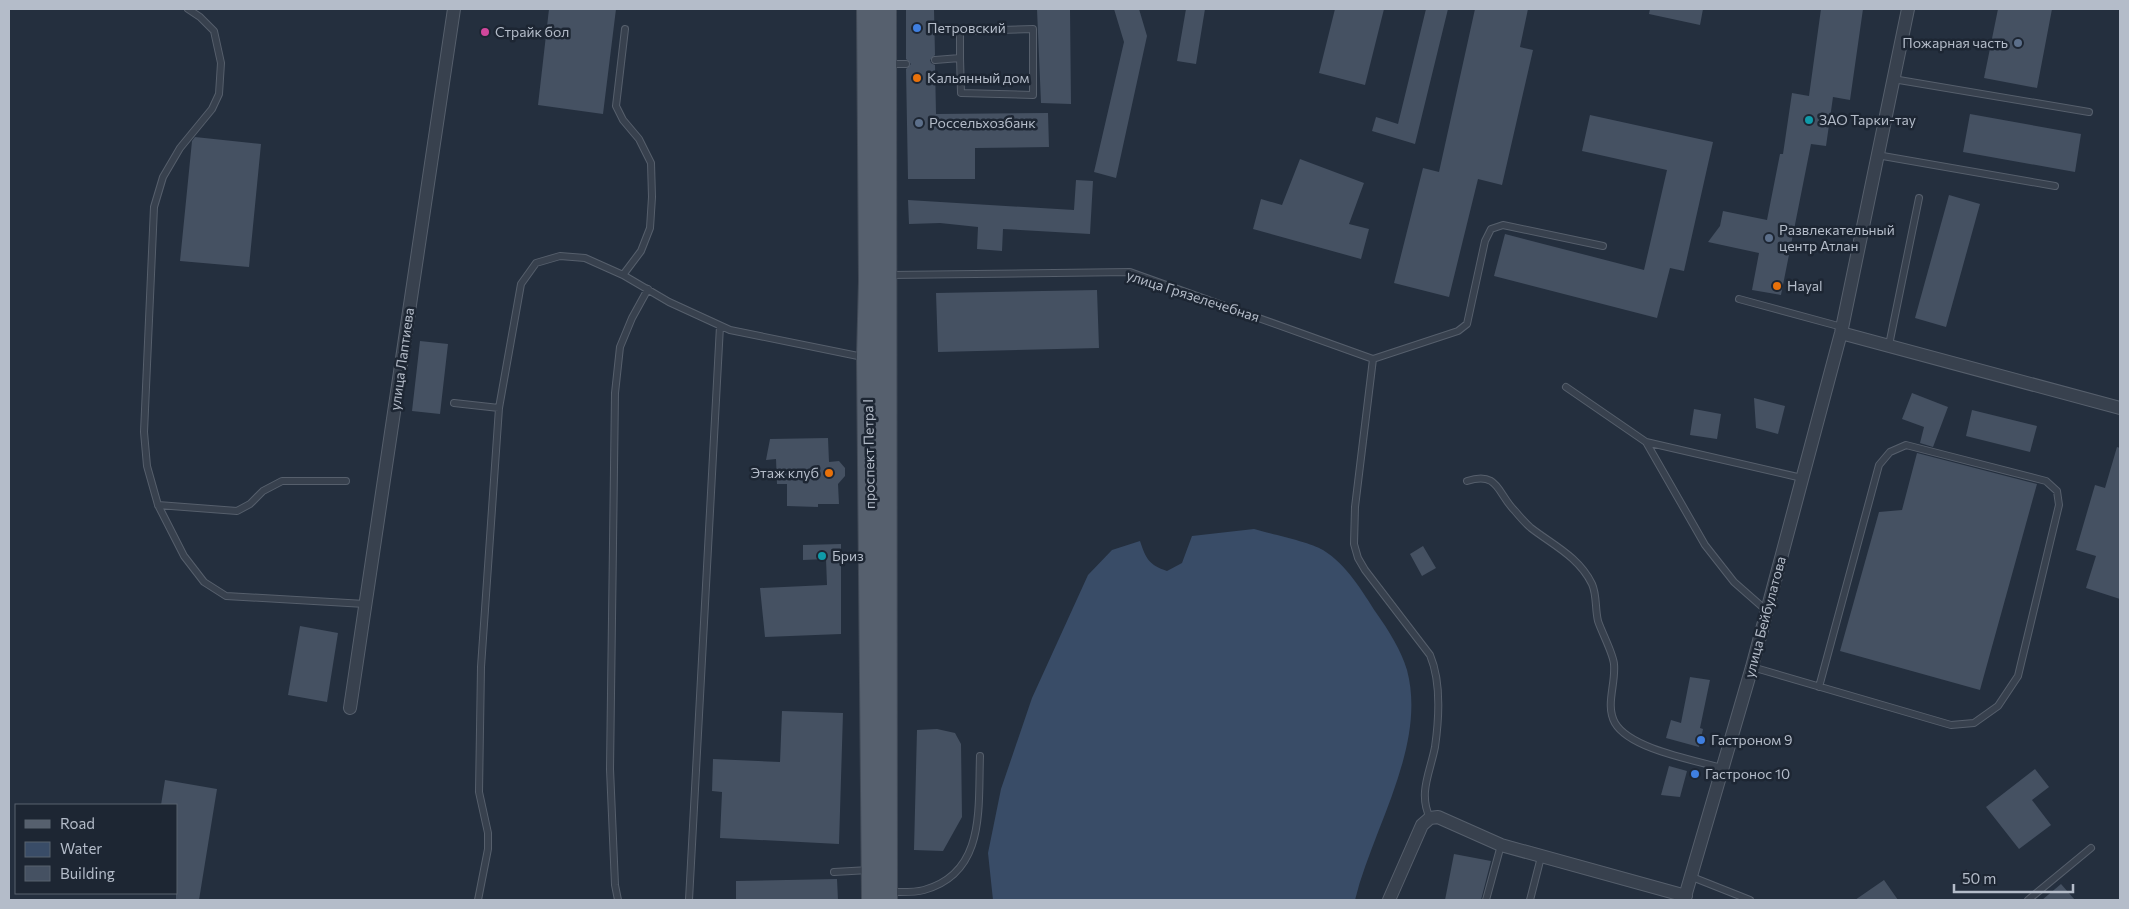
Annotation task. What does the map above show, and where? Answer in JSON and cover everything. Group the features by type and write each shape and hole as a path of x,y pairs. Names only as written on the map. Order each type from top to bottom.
{"main road":[{"name":"проспект Петра I","path":"867,9 869,281 867,357 872,870 882,898"},
{"name":"проспект Петра I","path":"882,898 886,9"}],"street":[{"name":"улица Лаптиева","path":"350,708 454,9"},
{"name":"улица Бейбулатова","path":"1685,898 1752,667 1841,330 1908,9"},
{"path":"1841,330 1889,346 2120,408"},
{"path":"1389,900 1422,825 1430,818 1438,817 1501,845 1685,898"}],"lane":[{"path":"188,9 200,17 214,32 221,63 220,86 219,94 212,109 180,148 163,177 154,207 144,432 147,466 158,505 184,556 204,582 226,596 365,604"},
{"path":"623,275 641,251 650,228 652,197 651,163 639,139 623,120 616,106 625,29"},
{"path":"1033,29 1033,95 961,93 960,58 960,31 1033,29"},
{"path":"935,60 960,58"},
{"path":"886,64 906,64"},
{"path":"1892,79 2089,112"},
{"path":"1877,155 2055,186"},
{"path":"1889,346 1919,198"},
{"path":"1430,818 1423,798 1435,746 1438,682 1436,669 1430,655 1358,558 1354,544 1355,507 1373,358 1458,331 1467,324 1484,241 1491,229 1503,225 1604,246"},
{"path":"478,900 488,849 488,833 479,792 481,667 499,408 522,284 536,263 560,256 585,258 623,275 648,290 730,330 867,357"},
{"name":"улица Грязелечебная","path":"886,275 1130,272 1373,358"},
{"path":"618,900 615,885 610,769 615,393 620,347 632,318 648,290"},
{"path":"1738,299 1841,330"},
{"path":"689,900 720,326"},
{"path":"1566,387 1646,442 1802,478"},
{"path":"454,403 499,408"},
{"path":"1646,442 1704,545 1734,582 1767,611"},
{"path":"1752,667 1819,687 1952,724 1974,723 1998,706 2018,676 2059,505 2057,491 2046,481 1906,445 1890,452 1879,465 1819,687"},
{"path":"1467,481 1480,477 1488,478 1500,489 1512,508 1531,527 1566,551 1582,568 1592,585 1598,620 1614,662 1610,709 1616,724 1627,736 1641,745 1722,768"},
{"path":"158,505 237,511 250,504 263,491 282,481 346,481"},
{"path":"882,898 922,891 951,879 965,862 977,832 980,756"},
{"path":"1486,900 1501,845"},
{"path":"2028,900 2091,848"},
{"path":"1530,900 1541,857"},
{"path":"834,872 872,870"},
{"path":"1692,877 1750,900"}],"water":[{"path":"1254,529 1300,541 1317,547 1332,556 1360,588 1386,627 1398,648 1407,670 1411,699 1410,728 1404,757 1363,872 1355,900 993,900 988,853 1001,789 1032,698 1088,575 1112,550 1140,541 1144,552 1152,564 1167,571 1182,563 1192,536"}],"building":[{"path":"549,9 616,9 603,114 538,105"},
{"path":"906,9 934,9 935,55 930,60 935,65 936,114 1048,113 1049,147 975,148 975,179 908,179 906,69 911,64 906,59"},
{"path":"1037,9 1070,9 1071,104 1041,103"},
{"path":"1114,9 1139,9 1147,36 1116,178 1094,172 1124,42"},
{"path":"1186,9 1205,9 1196,64 1177,61"},
{"path":"1335,9 1384,9 1365,85 1319,73"},
{"path":"1426,9 1448,9 1415,144 1372,131 1376,117 1398,124"},
{"path":"1475,9 1528,9 1520,47 1533,50 1502,185 1478,179 1449,297 1394,283 1423,168 1439,172"},
{"path":"1650,9 1703,9 1700,25 1649,14"},
{"path":"1821,9 1863,9 1850,100 1833,97 1826,146 1811,144 1781,295 1752,290 1759,253 1708,242 1720,226 1723,211 1767,220 1780,154 1783,154 1792,93 1809,96"},
{"name":"Пожарная часть","path":"1998,9 2052,9 2037,88 1984,78"},
{"path":"1970,114 2081,134 2075,172 1963,152"},
{"path":"1590,115 1713,142 1684,271 1670,268 1657,318 1494,276 1505,234 1644,270 1667,170 1582,151"},
{"path":"195,137 261,144 249,267 180,261 192,141"},
{"path":"1300,159 1364,183 1349,224 1369,229 1361,259 1253,229 1261,199 1282,205"},
{"path":"1076,180 1093,181 1090,234 1003,229 1002,251 977,249 978,227 940,223 909,224 908,200 1074,210"},
{"path":"1949,195 1980,204 1946,327 1915,318"},
{"path":"1097,290 1099,348 938,352 936,293"},
{"path":"420,341 448,344 440,414 412,411"},
{"path":"1912,393 1948,407 1933,447 1920,443 1924,427 1902,419"},
{"path":"1754,398 1785,406 1778,434 1756,428"},
{"path":"1694,409 1721,414 1717,439 1690,435"},
{"path":"1972,410 2037,426 2030,452 1966,436"},
{"path":"828,438 829,462 839,461 845,468 845,476 838,484 839,504 818,504 818,507 787,506 787,484 777,484 776,459 766,460 770,439"},
{"path":"2117,447 2120,448 2120,599 2086,588 2096,556 2076,550 2095,485 2105,488"},
{"path":"1917,453 2037,484 1980,690 1840,651 1879,512 1902,510"},
{"path":"841,544 841,634 765,637 760,588 827,585 826,559 803,560 803,545"},
{"path":"1423,546 1436,568 1422,576 1410,554"},
{"path":"300,626 338,633 327,702 288,695"},
{"path":"1690,677 1710,680 1700,728 1703,729 1699,747 1666,738 1671,720 1681,723"},
{"path":"782,711 843,713 839,844 720,838 722,792 712,791 713,759 780,762"},
{"path":"937,729 955,733 961,744 962,817 943,851 914,850 917,730"},
{"path":"1669,766 1687,771 1680,797 1661,795"},
{"path":"2035,769 2049,787 2032,800 2051,825 2019,849 1986,807"},
{"path":"165,780 217,789 199,900 176,900 176,894 178,894 178,804 161,804"},
{"path":"1454,854 1491,861 1481,900 1445,900"},
{"path":"837,879 838,900 736,900 736,881"},
{"path":"1884,880 1898,900 1855,900"},
{"path":"2061,884 2075,900 2042,900"}],"place":[{"name":"Петровский","path":"917,28"},
{"name":"Страйк бол","path":"485,32"},
{"name":"Пожарная часть","path":"2018,43"},
{"name":"Кальянный дом","path":"917,78"},
{"name":"ЗАО Тарки-тау","path":"1809,120"},
{"name":"Россельхозбанк","path":"919,123"},
{"name":"Развлекательный центр Атлан","path":"1769,238"},
{"name":"Hayal","path":"1777,286"},
{"name":"Этаж клуб","path":"829,473"},
{"name":"Бриз","path":"822,556"},
{"name":"Гастроном 9","path":"1701,740"},
{"name":"Гастронос 10","path":"1695,774"}]}
